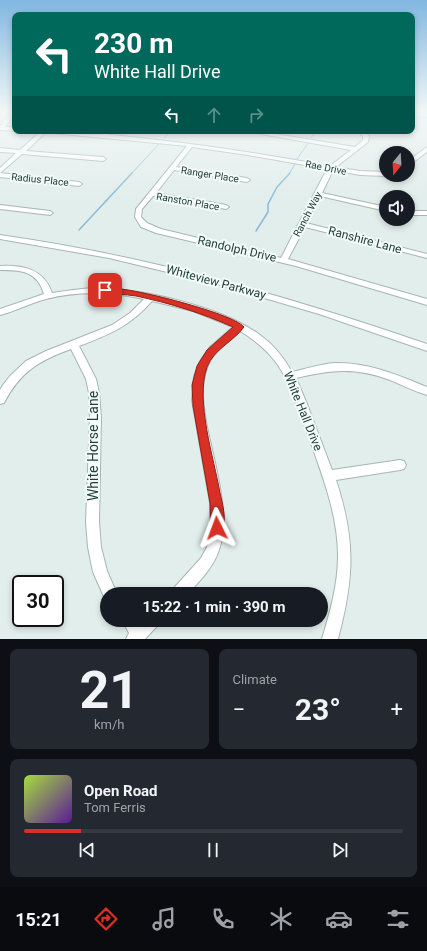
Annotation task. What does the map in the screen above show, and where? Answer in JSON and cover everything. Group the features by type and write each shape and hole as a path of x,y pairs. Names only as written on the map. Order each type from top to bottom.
{"street":[{"path":"0,171 33,141"},
{"name":"Rae Drive","path":"149,141 191,145 364,174 379,175"},
{"path":"307,141 357,149"},
{"path":"331,168 366,141"},
{"name":"Randolph Drive","path":"191,145 151,194 138,213 139,220 148,227 284,260 427,302"},
{"path":"415,158 427,149"},
{"path":"0,150 103,159"},
{"name":"Ranger Place","path":"172,168 247,180"},
{"name":"Ranch Way","path":"284,260 331,168"},
{"name":"Radius Place","path":"0,175 79,184"},
{"name":"Ranston Place","path":"151,194 226,207"},
{"path":"318,194 379,207"},
{"path":"0,207 50,213"},
{"path":"415,213 427,213"},
{"name":"Ranshire Lane","path":"302,224 427,256"},
{"name":"Whiteview Parkway","path":"0,238 100,254 208,279 328,314 427,348"},
{"path":"0,268 20,269 38,275 46,283 49,296"},
{"name":"White Hall Drive","path":"0,312 49,296 82,291 105,290 150,297 211,314 239,327 266,346 279,359 290,376 329,476 341,519 346,560 341,603 330,639"},
{"path":"0,400 12,378 27,365 48,353 107,333 123,324 136,314 150,297"},
{"path":"184,587 206,563 213,549 217,533 216,503 197,400 199,376 205,361 213,349 239,327"},
{"name":"White Horse Lane","path":"73,344 91,379 94,393 94,544 97,566 107,587"},
{"path":"290,376 334,367 357,368 383,373 427,391"},
{"path":"329,476 400,465"},
{"path":"132,627 137,636 146,627"}],"waterway":[{"path":"297,159 309,142"},
{"path":"131,174 159,144"},
{"path":"289,174 295,164"},
{"path":"79,230 132,173"},
{"path":"256,231 268,212 268,204 277,187 290,173"}],"route":[{"path":"105,290 134,293 160,299 216,316 239,327 216,345 210,353 202,366 197,385 198,406 216,503 218,522 217,528"}]}
